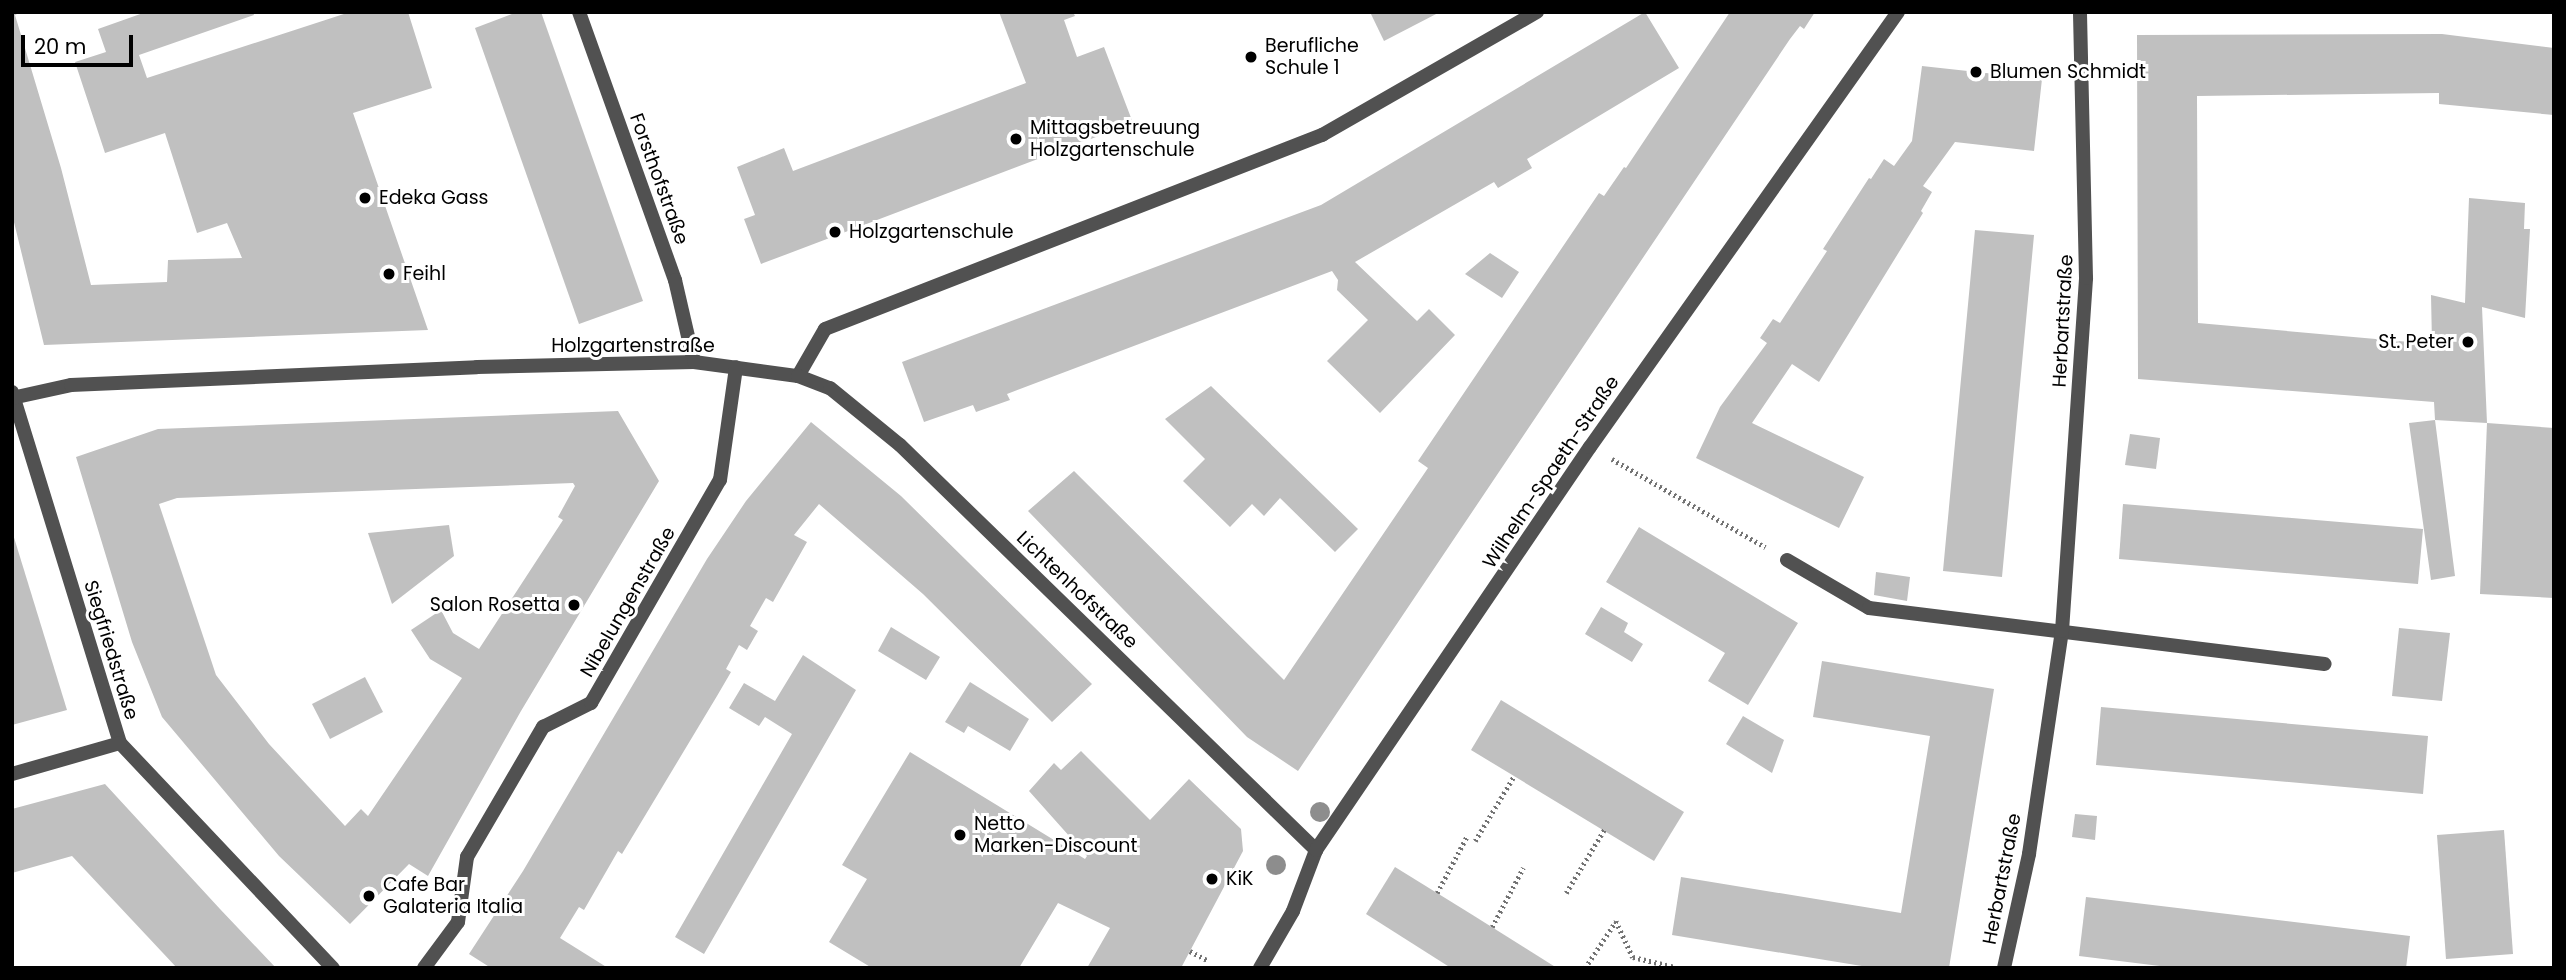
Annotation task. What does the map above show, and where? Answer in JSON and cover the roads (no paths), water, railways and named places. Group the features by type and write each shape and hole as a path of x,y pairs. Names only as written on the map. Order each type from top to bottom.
{"street":[{"name":"Forsthofstraße","path":"579,12 675,280 694,362"},
{"path":"798,376 825,329 1322,135 1537,12"},
{"name":"Wilhelm-Spaeth-Straße","path":"1260,968 1293,911 1316,850 1590,447 1898,12"},
{"name":"Herbartstraße","path":"2004,968 2029,854 2062,631 2086,278 2080,12"},
{"name":"Holzgartenstraße","path":"13,396 71,385 463,368 694,362 798,376"},
{"name":"Nibelungenstraße","path":"427,967 458,922 467,857 543,727 591,703 720,480 736,367"},
{"name":"Lichtenhofstraße","path":"798,376 830,388 900,444 1316,850"},
{"name":"Siegfriedstraße","path":"13,396 120,743 333,968"},
{"path":"1787,559 1869,608 2325,664"},
{"path":"12,774 120,743"}],"place":[{"name":"Berufliche Schule 1","path":"1251,57"},
{"name":"Blumen Schmidt","path":"1976,72"},
{"name":"Mittagsbetreuung Holzgartenschule","path":"1016,139"},
{"name":"Edeka Gass","path":"365,198"},
{"name":"Holzgartenschule","path":"835,232"},
{"name":"Feihl","path":"389,274"},
{"name":"St. Peter","path":"2468,342"},
{"name":"Salon Rosetta","path":"574,605"},
{"name":"Netto Marken-Discount","path":"960,835"},
{"name":"KiK","path":"1212,879"},
{"name":"Cafe Bar Galateria Italia","path":"369,896"}]}
